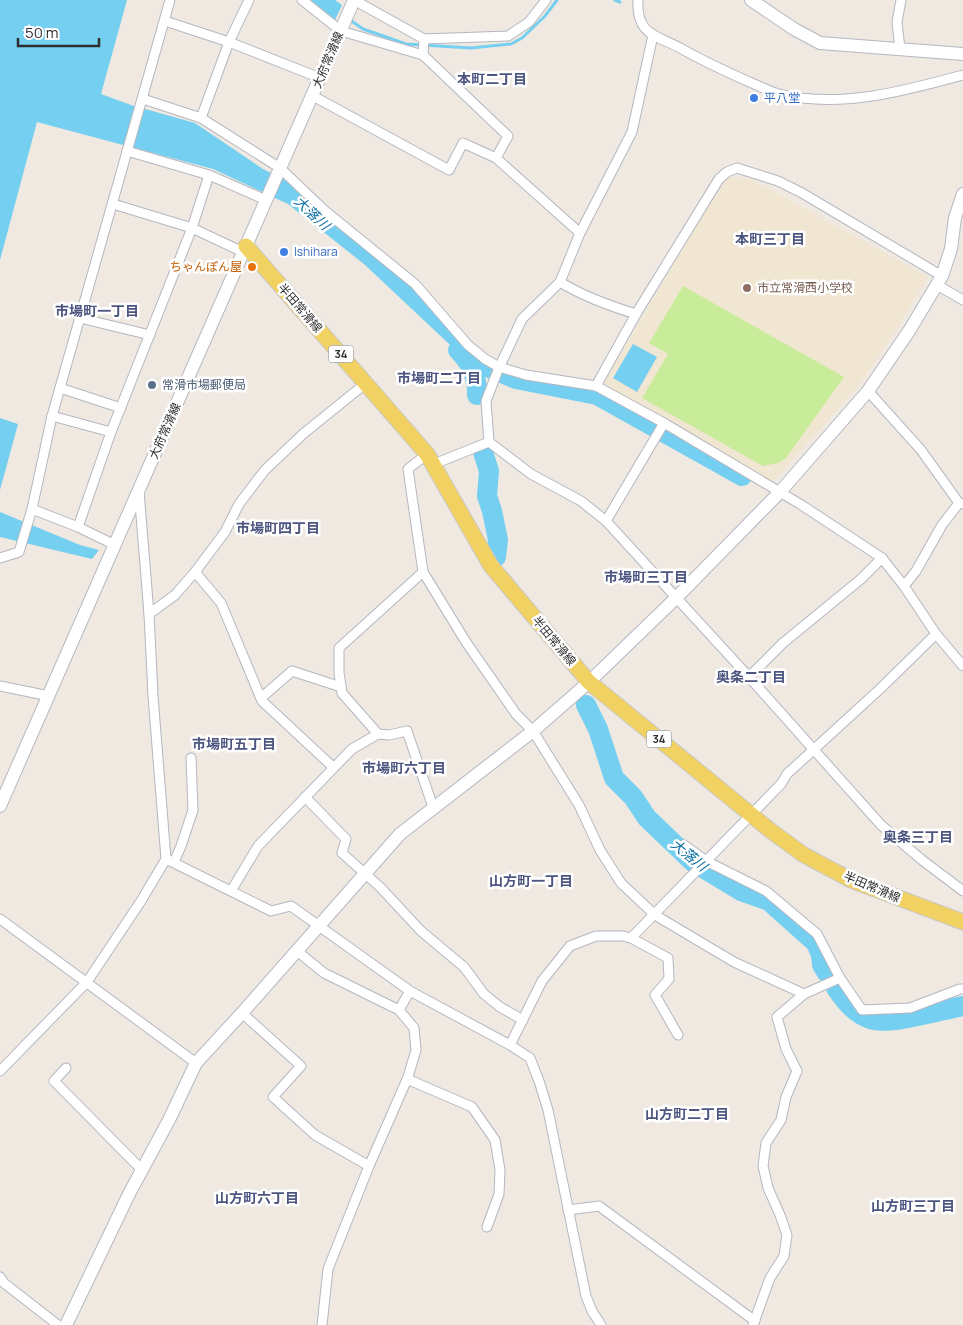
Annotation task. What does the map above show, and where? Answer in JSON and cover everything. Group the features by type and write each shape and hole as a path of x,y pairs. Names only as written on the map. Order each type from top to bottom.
{"main road":[{"name":"半田常滑線","path":"245,249 366,383 430,459 491,566 589,682 751,815 804,855 851,880 963,922"}],"street":[{"path":"0,558 19,552 32,510 52,416 170,0"},
{"path":"201,118 229,42 249,0"},
{"path":"302,0 342,28 423,54 508,136 496,158"},
{"path":"353,4 424,39 508,36 529,22 546,0"},
{"path":"638,0 640,22 653,35 719,69 777,93 823,100 855,98 905,90 963,75"},
{"path":"752,0 820,43 963,54"},
{"path":"900,49 897,22 901,0"},
{"name":"大府常滑線","path":"0,806 353,4"},
{"path":"165,21 229,42 320,78"},
{"path":"653,35 632,132 580,232 560,282 522,319 486,401 490,442 531,474 581,501 606,521 881,825 922,860 963,891"},
{"path":"423,54 424,39"},
{"path":"313,96 449,170 462,143 496,158 580,232"},
{"path":"142,99 201,118 279,171 415,284 468,345 485,358 498,372 596,386 800,504 882,558 904,586 936,634 963,666"},
{"path":"128,151 209,175 267,196"},
{"path":"596,386 636,314 719,178 727,172 738,168 778,181 802,193 939,280 963,300"},
{"path":"78,526 111,432 192,228 209,175"},
{"path":"66,1325 196,1063 400,834 533,731 589,682 676,598 780,492 868,391 909,331 939,280 958,230 955,218 963,194"},
{"path":"113,204 192,228 245,249"},
{"path":"560,282 604,304 636,314"},
{"path":"80,318 150,335"},
{"path":"149,614 176,595 195,572 226,532 239,504 265,470 303,434 366,383"},
{"path":"60,388 121,408"},
{"path":"868,391 921,450 961,504 942,525 916,571 904,586"},
{"path":"52,416 111,432"},
{"path":"606,521 664,424"},
{"path":"490,442 430,459 408,470 424,572 466,642 516,714 533,731 579,805 600,850 621,883 655,915 734,962 804,994"},
{"path":"139,490 149,614 153,696 170,861"},
{"path":"32,510 78,526 115,545"},
{"path":"749,677 783,643 861,579 882,558"},
{"path":"195,572 221,603 262,701 334,767"},
{"path":"424,572 338,648 342,693 378,734 389,736 407,731 433,807"},
{"path":"631,938 781,784 787,774 811,751 814,751 936,634"},
{"path":"261,698 292,670 341,687"},
{"path":"0,686 49,696"},
{"path":"231,891 258,846 352,748 378,734"},
{"path":"0,1071 87,982 141,901 181,846 193,810 191,758"},
{"path":"304,797 346,839 342,853 380,886 421,931 464,967 484,994 500,1007 523,1020"},
{"path":"684,845 701,865 766,891 817,934 840,978 862,1010 910,1008 963,989"},
{"path":"170,861 271,911 291,906 410,991 510,1045 530,1058 539,1081 560,1163 586,1296 592,1311 601,1325"},
{"path":"0,919 196,1063"},
{"path":"510,1045 542,981 570,946 596,936 623,936 631,938 668,958 669,979 655,995 678,1035"},
{"path":"297,951 324,973 399,1010 414,1028 416,1050 407,1079 369,1166 328,1268 322,1325"},
{"path":"568,1210 599,1206 754,1323 770,1278 784,1256 787,1235 768,1188 763,1166 766,1143 781,1120 786,1097 797,1071 786,1049 777,1017 804,994 840,978"},
{"path":"399,1010 410,991"},
{"path":"242,1013 301,1066 273,1097 315,1135 369,1166"},
{"path":"66,1068 54,1081 142,1170"},
{"path":"407,1079 472,1107 495,1140 500,1170 498,1194 487,1227"},
{"path":"0,1277 4,1283 58,1325"}],"shaded area":[{"path":"728,178 751,179 928,277 891,338 859,385 773,482 603,384 722,183"}],"green space":[{"path":"683,286 844,377 786,458 778,463 763,466 642,398 668,354 649,343"}],"water":[{"path":"0,0 127,0 101,94 131,105 195,123 263,169 287,181 413,286 473,354 489,368 475,366 473,373 464,358 364,264 288,204 213,169 37,122 0,260"},
{"path":"311,0 335,0 342,5 335,20"},
{"path":"633,344 657,357 637,392 613,378"},
{"path":"0,418 18,424 0,490"},
{"path":"0,512 80,545 99,550 92,559 0,537"}],"waterway":[{"path":"350,20 363,29 406,44 471,48 511,44 522,38 545,16 557,0"},
{"path":"615,0 620,2"},
{"name":"大落川","path":"458,350 472,371 476,382 477,395"},
{"path":"466,358 516,379 597,395 742,476"},
{"name":"大落川","path":"483,452 489,471 487,496 498,540 496,557"},
{"name":"大落川","path":"586,705 598,729 614,778 633,797 647,818 693,862 741,891 769,901 816,943 821,955 822,965 827,973"},
{"name":"大落川","path":"836,988 846,1002 855,1010 870,1019 878,1021 902,1019 963,1006"}],"place":[{"name":"平八堂","path":"754,98"},
{"name":"Ishihara","path":"284,252"},
{"name":"ちゃんぽん屋","path":"252,267"},
{"name":"市立常滑西小学校","path":"747,288"},
{"name":"常滑市場郵便局","path":"152,385"}],"district":[{"name":"本町二丁目","path":"492,79"},
{"name":"本町三丁目","path":"770,239"},
{"name":"市場町一丁目","path":"97,311"},
{"name":"市場町二丁目","path":"439,378"},
{"name":"市場町四丁目","path":"278,528"},
{"name":"市場町三丁目","path":"646,577"},
{"name":"奥条二丁目","path":"751,677"},
{"name":"市場町五丁目","path":"234,744"},
{"name":"市場町六丁目","path":"404,768"},
{"name":"奥条三丁目","path":"918,837"},
{"name":"山方町一丁目","path":"531,881"},
{"name":"山方町二丁目","path":"687,1114"},
{"name":"山方町六丁目","path":"257,1198"},
{"name":"山方町三丁目","path":"913,1206"}]}
